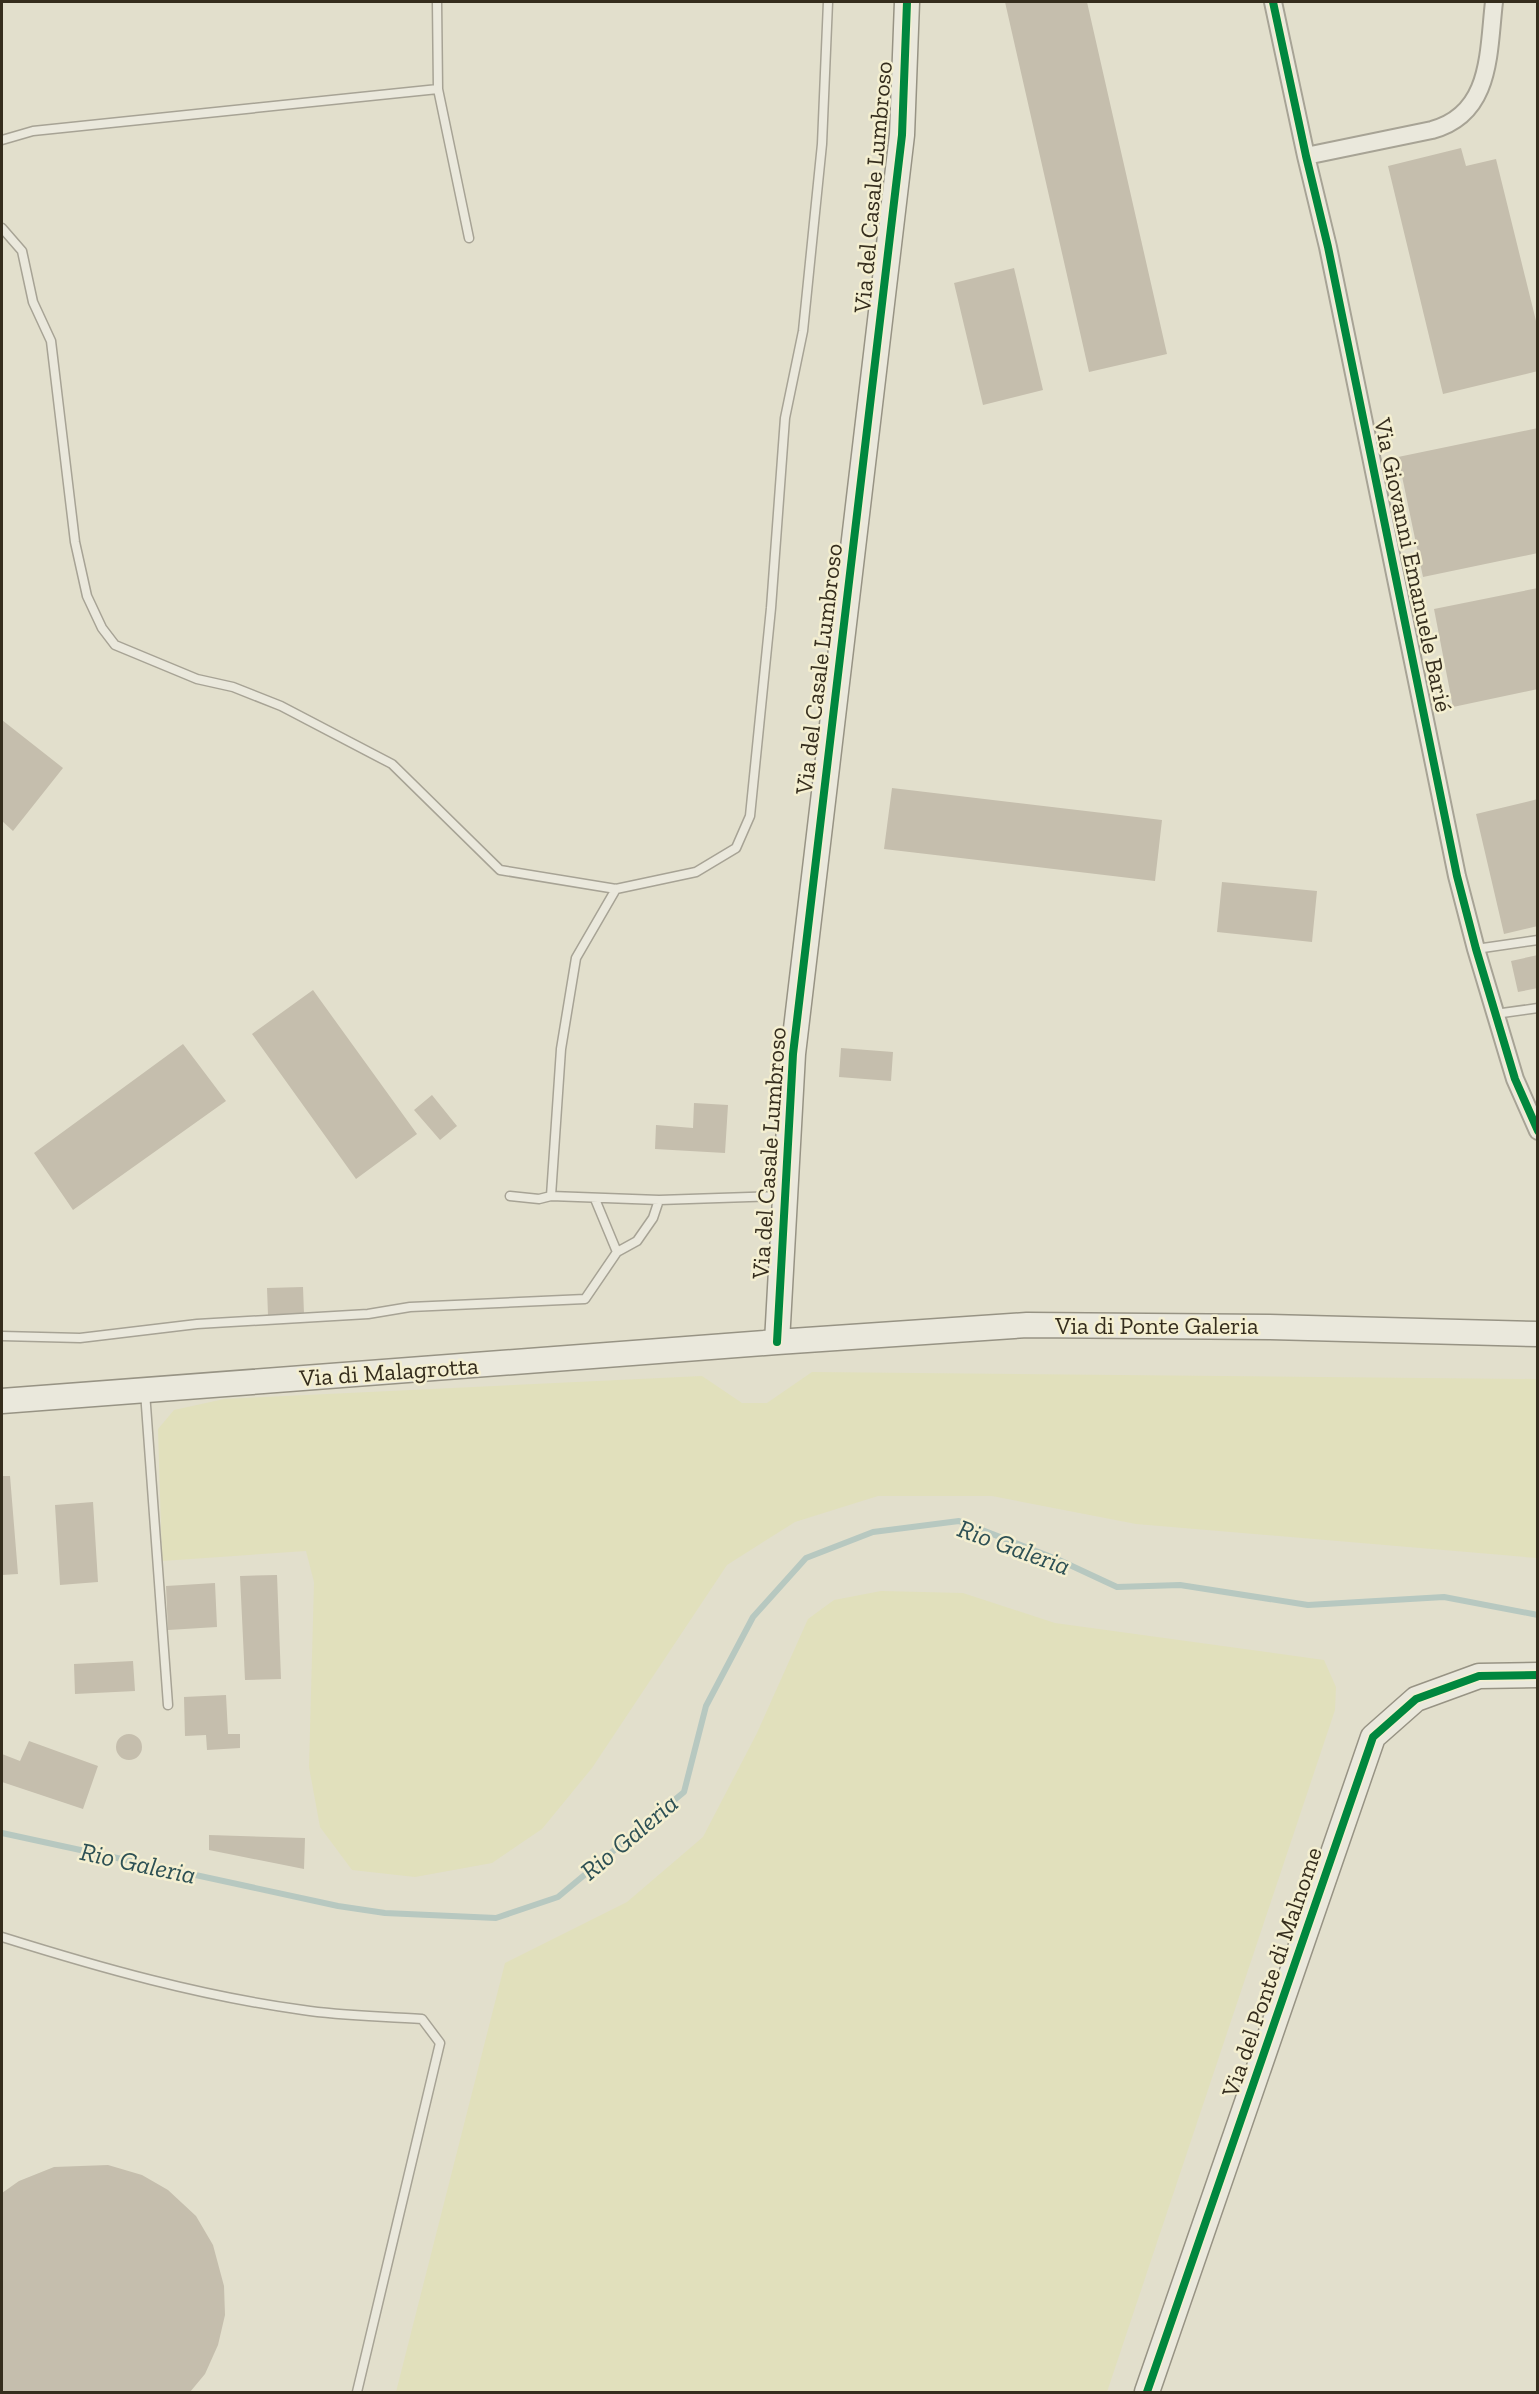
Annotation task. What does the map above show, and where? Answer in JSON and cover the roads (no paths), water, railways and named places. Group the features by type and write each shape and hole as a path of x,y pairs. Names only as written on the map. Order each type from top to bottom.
{"street":[{"name":"Via del Casale Lumbroso","path":"777,1342 793,1054 902,135 907,2"},
{"name":"Via Giovanni Emanuele Barié","path":"1273,2 1328,247 1457,876 1495,1014 1522,1099 1538,1131"},
{"path":"1306,156 1432,130 1451,123 1463,115 1472,105 1484,76 1494,2"},
{"name":"Via di Ponte Galeria","path":"777,1342 1027,1325 1269,1327 1538,1334"},
{"name":"Via di Malagrotta","path":"2,1401 777,1342"},
{"name":"Via del Ponte di Malnome","path":"1147,2392 1373,1737 1416,1699 1479,1677 1538,1676"}],"lane":[{"path":"437,2 438,89 469,238"},
{"path":"2,228 22,251 33,302 51,341 75,542 87,596 102,628 116,645 196,679 232,687 281,706 392,764 500,870 616,889 696,872 736,848 750,816 771,608 785,418 802,331 822,144 828,2"},
{"path":"2,140 33,131 438,89"},
{"path":"551,1196 561,1049 576,958 616,889"},
{"path":"1476,949 1538,940"},
{"path":"1495,1014 1538,1008"},
{"path":"510,1196 539,1199 551,1196 659,1200 785,1196"},
{"path":"595,1199 616,1252"},
{"path":"2,1336 80,1338 197,1324 368,1314 410,1307 585,1299 616,1252 637,1241 653,1218 659,1200"},
{"path":"145,1390 168,1705"},
{"path":"2,1937 95,1966 214,1995 305,2011 422,2019 440,2043 357,2392"}],"waterway":[{"name":"Rio Galeria","path":"2,1833 338,1906 385,1913 496,1918 558,1897 684,1792 706,1706 753,1617 806,1558 873,1532 959,1521 1059,1560 1117,1587 1180,1585 1308,1605 1444,1597 1538,1615"}]}
